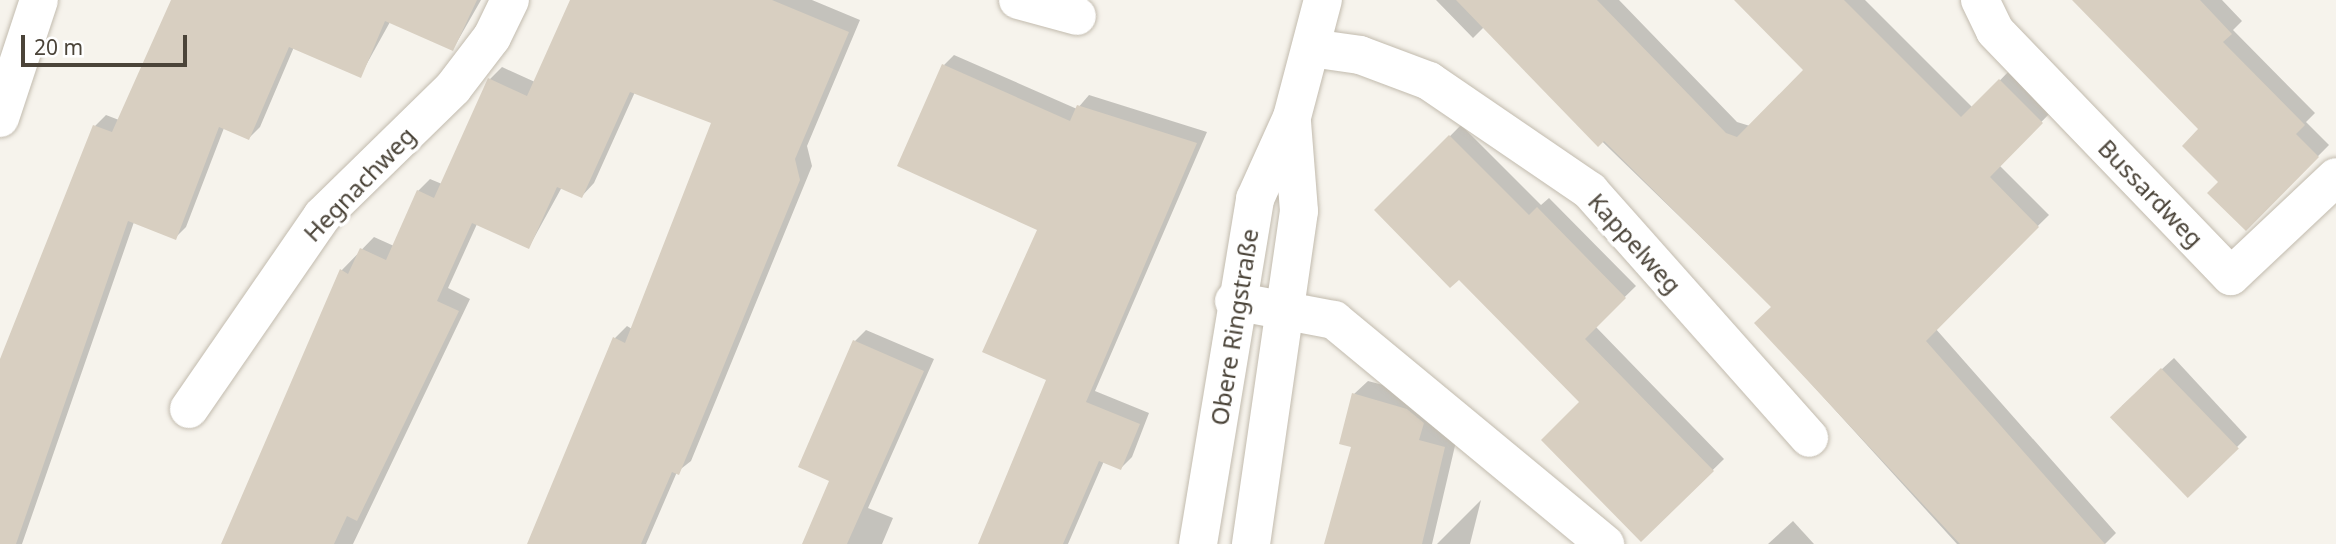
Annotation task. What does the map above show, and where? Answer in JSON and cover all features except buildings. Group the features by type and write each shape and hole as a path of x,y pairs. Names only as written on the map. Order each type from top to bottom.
{"street":[{"path":"3,105 39,0"},
{"name":"Hegnachweg","path":"189,409 321,216 453,88 492,37 510,0"},
{"path":"1018,0 1077,16"},
{"name":"Obere Ringstraße","path":"1198,544 1234,301 1255,199 1292,117 1323,0"},
{"name":"Bussardweg","path":"1980,0 1995,31 2231,276 2336,177"},
{"name":"Kappelweg","path":"1311,48 1360,55 1429,81 1590,191 1809,438"},
{"name":"Obere Ringstraße","path":"1251,544 1299,211 1292,117"},
{"path":"1234,301 1334,320 1605,544"}]}
